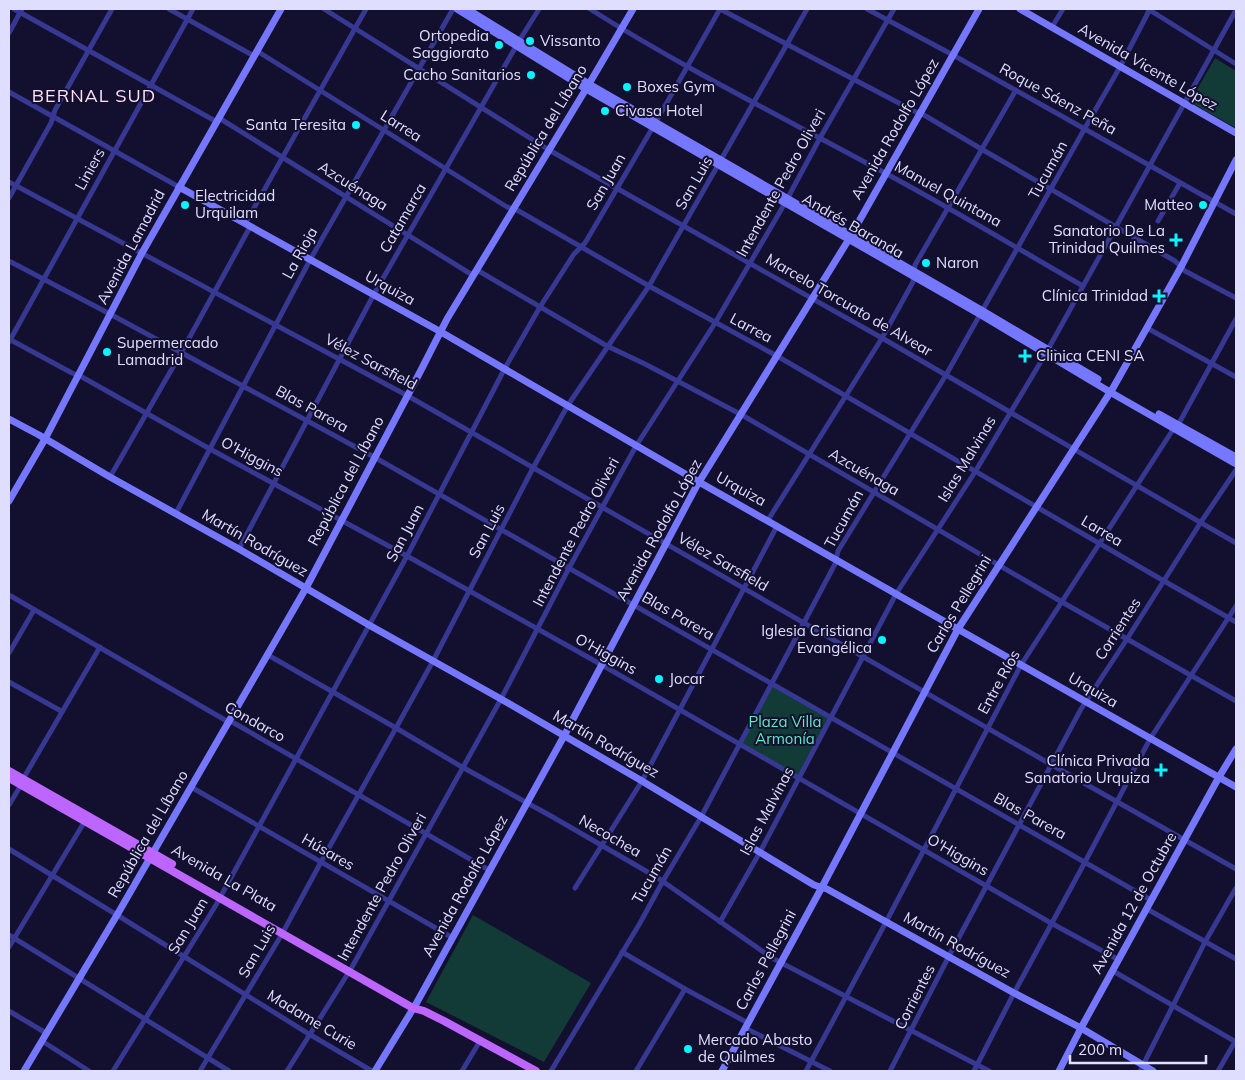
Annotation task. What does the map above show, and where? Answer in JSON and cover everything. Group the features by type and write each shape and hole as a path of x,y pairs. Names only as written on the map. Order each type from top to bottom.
{"main road":[{"name":"Avenida La Plata","path":"9,771 22,782 85,821 152,856"},
{"name":"Avenida La Plata","path":"9,778 22,782 415,1006 536,1071"}],"street":[{"name":"Azcuénaga","path":"14,9 21,11 218,120 475,273 540,307 607,346 742,415 1062,602 1236,701"},
{"path":"9,198 51,124 55,110 112,9"},
{"name":"Larrea","path":"169,9 256,53 320,90 507,207 777,356 1236,622"},
{"name":"Liniers","path":"9,340 193,9"},
{"name":"Avenida Lamadrid","path":"9,501 46,439 142,253 281,9"},
{"name":"Marcelo Torcuato de Alvear","path":"324,9 548,150 1010,411 1236,543"},
{"path":"110,477 181,353 283,158 366,9"},
{"name":"La Rioja","path":"176,513 310,260 453,9"},
{"name":"Andrés Baranda","path":"458,9 588,87 850,236 1112,390 1236,458"},
{"name":"Andrés Baranda","path":"466,9 517,43"},
{"name":"Catamarca","path":"239,549 374,294 517,43 539,9"},
{"name":"Manuel Quintana","path":"590,9 753,103 949,208 1083,286"},
{"name":"República del Líbano","path":"24,1071 118,915 306,588 447,319 588,87 633,9"},
{"path":"720,9 853,80 921,113 1175,261 1185,271 1236,298"},
{"name":"San Juan","path":"113,1071 221,896 407,556 505,368 540,307 574,254 588,238 655,125 720,9"},
{"name":"San Luis","path":"200,1071 284,931 433,661 533,468 568,405 648,286 807,9"},
{"name":"Roque Sáenz Peña","path":"867,9 954,55 1236,214"},
{"name":"Intendente Pedro Oliveri","path":"287,1071 350,969 388,901 636,446 715,323 894,9"},
{"name":"Avenida Rodolfo López","path":"374,1071 415,1006 453,938 564,736 699,482 742,415 887,174 979,9"},
{"name":"Avenida Vicente López","path":"1020,9 1236,133"},
{"path":"1052,27 1064,9"},
{"path":"1149,9 1236,64"},
{"name":"Tucumán","path":"551,1071 701,817 835,564 838,550 982,313 1120,68 1149,9"},
{"name":"Islas Malvinas","path":"720,922 760,852 896,594 975,472 1047,351 1236,10"},
{"path":"9,34 21,11"},
{"path":"768,520 882,338 913,282 915,265 1016,90"},
{"path":"9,92 179,187"},
{"name":"Carlos Pellegrini","path":"722,1071 822,887 958,629 1112,390 1181,267 1236,160"},
{"name":"Vélez Sarsfield","path":"9,182 408,396 1236,869"},
{"path":"1158,221 1180,183"},
{"name":"Urquiza","path":"179,187 505,368 636,446 1236,787"},
{"name":"Blas Parera","path":"9,261 308,421 439,494 1151,900"},
{"name":"Entre Ríos","path":"806,1071 1021,665 1176,426 1236,319"},
{"path":"1147,328 1236,377"},
{"name":"O'Higgins","path":"9,340 78,375 407,556 1119,960"},
{"name":"Martín Rodríguez","path":"9,419 500,698 814,885 827,889 950,956 1014,993 1081,1028 1142,1068 1153,1071"},
{"name":"Andrés Baranda","path":"1176,426 1236,464"},
{"name":"Corrientes","path":"890,1071 1080,709 1236,470"},
{"path":"575,888 642,781 777,526"},
{"name":"Condarco","path":"9,595 489,870"},
{"path":"974,1071 1150,739 1236,606"},
{"path":"9,654 34,610"},
{"path":"9,805 100,647"},
{"name":"Necochea","path":"268,655 663,881 772,958 989,1071"},
{"path":"9,682 62,712"},
{"name":"Avenida 12 de Octubre","path":"1059,1071 1146,909 1236,749"},
{"name":"Húsares","path":"191,787 453,938"},
{"path":"9,947 11,936 52,876 85,821"},
{"name":"Madame Curie","path":"9,849 309,1034 374,1071"},
{"path":"1142,1068 1205,942 1236,888"},
{"path":"1146,909 1236,959"},
{"path":"11,936 229,1071"},
{"path":"622,952 811,1062 830,1071"},
{"path":"1113,971 1236,1041 1218,1071"},
{"path":"636,1071 685,988"},
{"path":"9,1011 46,1033"},
{"path":"42,1041 89,1071"},
{"path":"462,1071 480,1041"}],"green space":[{"path":"1215,58 1236,71 1236,128 1190,102"},
{"name":"Plaza Villa Armonía","path":"771,683 831,718 799,778 739,744"},
{"path":"473,915 591,983 544,1062 426,1002"}],"place":[{"name":"Vissanto","path":"530,41"},
{"name":"Ortopedia Saggiorato","path":"499,45"},
{"name":"Cacho Sanitarios","path":"531,75"},
{"name":"Boxes Gym","path":"627,87"},
{"name":"Civasa Hotel","path":"605,111"},
{"name":"Santa Teresita","path":"356,125"},
{"name":"Electricidad Urquilam","path":"185,205"},
{"name":"Matteo","path":"1203,205"},
{"name":"Sanatorio De La Trinidad Quilmes","path":"1176,240"},
{"name":"Naron","path":"926,263"},
{"name":"Clínica Trinidad","path":"1159,296"},
{"name":"Supermercado Lamadrid","path":"107,352"},
{"name":"Clinica CENI SA","path":"1025,356"},
{"name":"Iglesia Cristiana Evangélica","path":"882,640"},
{"name":"Jocar","path":"659,679"},
{"name":"Clínica Privada Sanatorio Urquiza","path":"1161,770"},
{"name":"Mercado Abasto de Quilmes","path":"688,1049"}],"district":[{"name":"BERNAL SUD","path":"94,96"}]}
